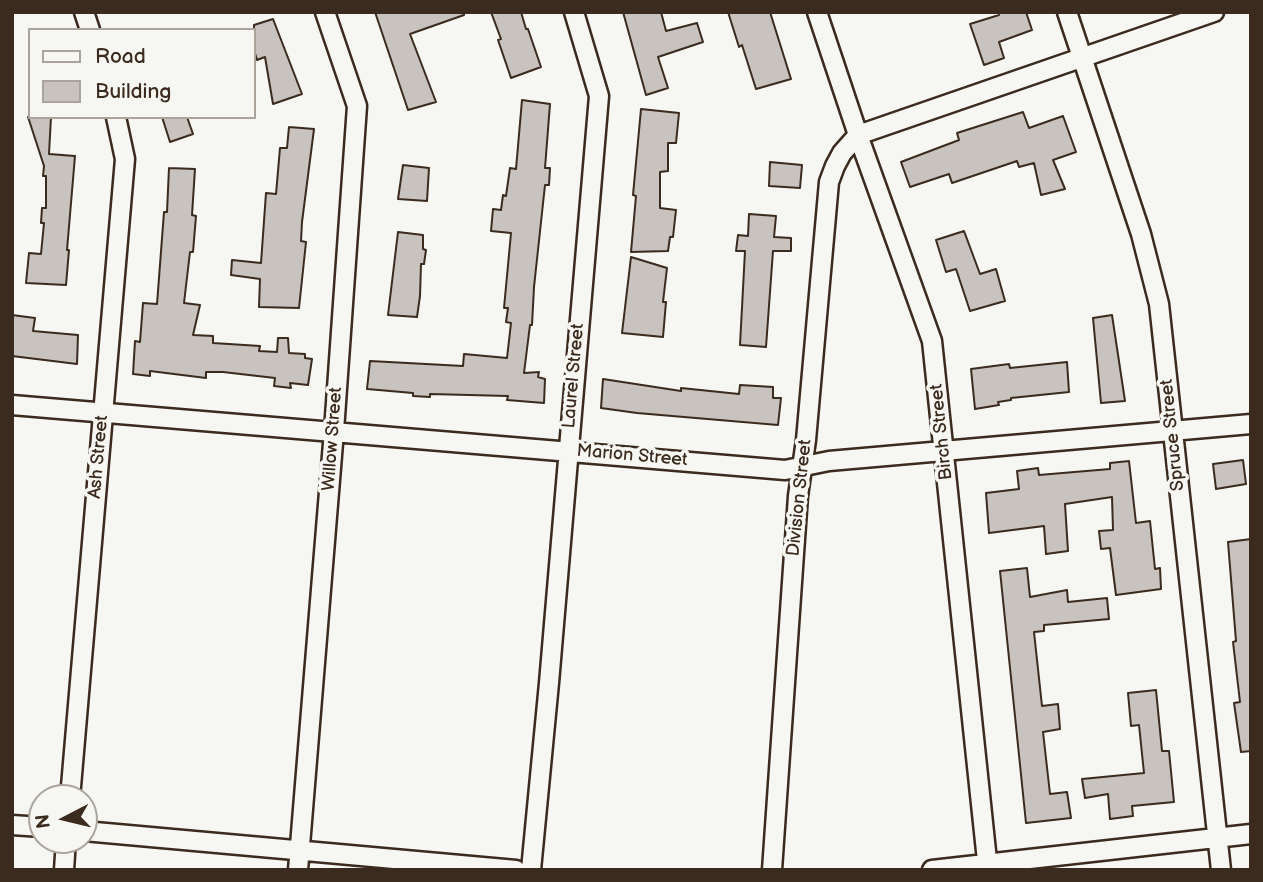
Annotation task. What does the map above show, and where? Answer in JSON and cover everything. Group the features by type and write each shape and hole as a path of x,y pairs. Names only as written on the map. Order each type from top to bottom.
{"street":[{"name":"Willow Street","path":"298,870 357,106 326,12"},
{"name":"Laurel Street","path":"531,870 599,96 574,12"},
{"name":"Birch Street","path":"817,12 932,341 988,866"},
{"name":"Spruce Street","path":"1067,12 1141,234 1159,304 1221,870"},
{"path":"858,135 1214,12"},
{"name":"Ash Street","path":"71,784 125,159 116,119"},
{"name":"Division Street","path":"772,870 798,496 829,181 842,153 858,135"},
{"name":"Marion Street","path":"12,405 785,470 829,461 1251,424"},
{"path":"98,832 516,870"},
{"path":"932,870 988,866 1251,834"}],"building":[{"path":"375,12 464,12 464,15 410,34 436,102 408,110"},
{"path":"491,12 521,12 541,67 511,78"},
{"path":"623,12 661,12 666,31 697,23 703,42 658,57 668,88 646,95"},
{"path":"728,12 770,12 791,79 756,89"},
{"path":"998,12 1026,12 1032,30 999,42 1004,58 984,65 970,24 999,15"},
{"path":"273,19 302,94 273,104 265,57 257,60 256,57 254,25"},
{"path":"522,100 550,104 545,168 550,168 549,185 545,185 532,325 524,373 539,372 538,377 545,379 544,403 507,400 508,396 430,394 430,397 367,389 370,361 463,366 464,354 507,358 511,323 506,322 508,308 504,308 511,233 491,231 493,209 501,210 510,168 516,169"},
{"path":"641,109 679,113 676,143 668,143 668,171 660,172 660,208 676,210 673,237 670,237 668,251 631,252"},
{"path":"1023,112 1029,128 1063,116 1076,152 1053,160 1065,189 1041,195 1034,163 1019,167 1017,161 952,183 949,174 910,187 901,162 959,140 957,133"},
{"path":"29,119 51,119 49,154 75,156 66,285 26,283 29,253 41,254 44,223 41,223 42,208 46,208 44,166"},
{"path":"163,119 188,119 193,134 170,142"},
{"path":"289,127 314,129 302,222 301,241 306,242 299,308 259,307 260,279 231,275 232,260 261,263 266,193 276,194 280,148 287,148"},
{"path":"770,162 802,165 800,188 769,186"},
{"path":"403,165 429,168 427,201 398,199"},
{"path":"169,168 195,169 192,215 196,216 184,303 200,305 193,335 213,336 213,343 260,346 259,351 277,352 278,338 288,338 289,353 305,354 305,358 312,359 308,385 290,383 291,388 274,386 275,378 223,372 206,372 206,378 150,371 150,376 133,374 135,341 140,342 143,303 157,304"},
{"path":"749,214 776,216 774,237 791,238 791,251 773,251 766,347 740,345 745,251 736,251 738,235 748,236"},
{"path":"964,231 980,274 996,269 1005,301 970,311 956,269 946,272 936,240"},
{"path":"398,232 423,235 423,249 426,250 424,264 421,264 417,317 388,315"},
{"path":"631,257 667,268 663,337 622,333"},
{"path":"12,315 35,318 33,331 78,335 77,364 12,356"},
{"path":"1112,315 1125,401 1101,403 1093,318"},
{"path":"1067,362 1069,392 1011,398 998,402 999,405 975,409 971,369 1009,364 1010,368"},
{"path":"603,379 681,391 681,388 739,394 740,385 773,387 773,398 781,398 778,425 601,408"},
{"path":"1243,460 1246,484 1216,489 1213,464"},
{"path":"1129,461 1136,523 1150,521 1155,569 1160,568 1161,589 1116,595 1110,548 1101,549 1099,531 1113,530 1112,497 1065,504 1068,551 1046,554 1044,526 989,533 986,493 1019,489 1017,471 1038,468 1039,475 1110,469 1110,463"},
{"path":"1251,539 1251,751 1241,752 1234,703 1240,702 1233,642 1236,641 1228,542"},
{"path":"1027,568 1030,597 1067,590 1068,602 1107,598 1109,619 1044,625 1044,631 1034,632 1042,706 1058,704 1060,729 1043,732 1050,794 1067,792 1071,818 1026,823 1000,571"},
{"path":"1156,690 1162,751 1169,751 1174,802 1132,806 1133,816 1110,819 1108,794 1085,798 1082,779 1144,773 1139,725 1131,726 1128,693"}]}
